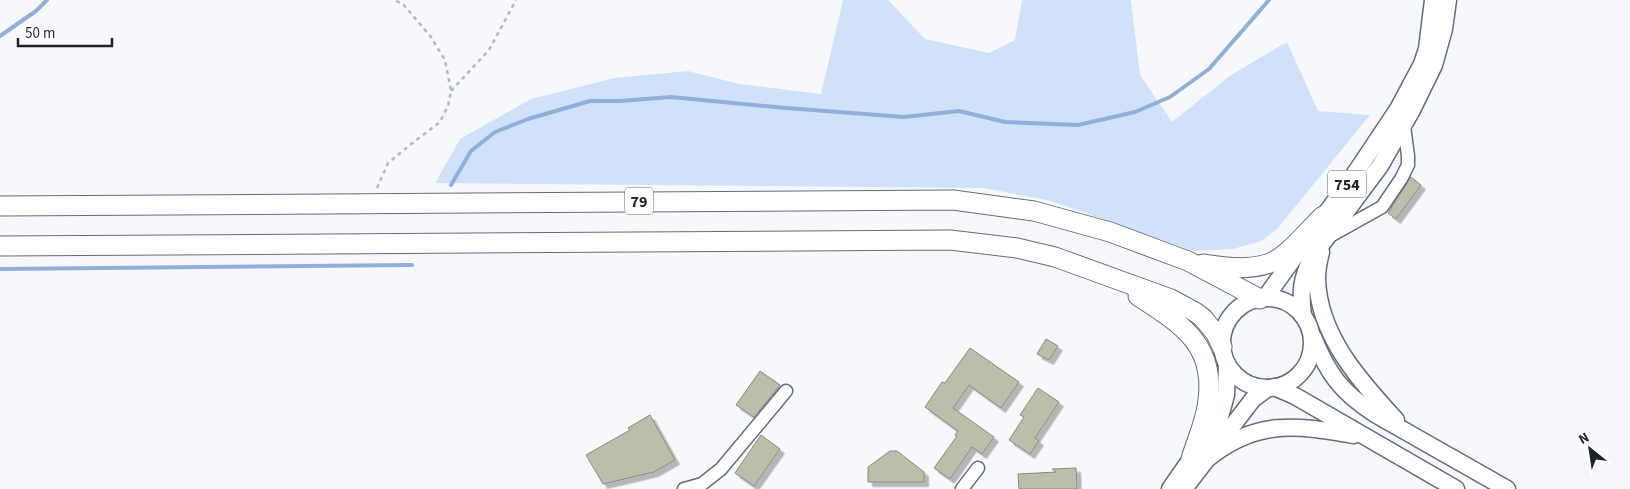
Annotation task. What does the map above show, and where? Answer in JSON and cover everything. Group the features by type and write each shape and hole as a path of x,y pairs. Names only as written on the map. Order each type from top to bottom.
{"highway":[{"name":"79","path":"0,206 953,200 1034,210 1110,232 1188,261 1262,299"},
{"path":"1188,261 1232,268 1270,263 1286,252 1323,216"},
{"path":"0,246 950,240 1017,248 1055,257 1171,300 1195,312 1210,326 1224,355"},
{"path":"1108,276 1185,328 1201,350 1209,384 1199,459"}],"main road":[{"name":"754","path":"1184,489 1224,405 1226,395 1224,330 1232,315 1245,304 1262,299 1382,135 1411,87 1422,64 1427,49 1434,0"},
{"name":"754","path":"1170,489 1253,399 1271,388 1294,379 1306,365 1310,357 1312,344 1301,301 1302,280 1305,271 1313,256 1380,166 1404,126 1434,65 1444,29 1448,0"},
{"path":"1325,240 1317,278 1322,309 1329,327 1343,355 1356,375 1405,430"},
{"path":"1262,299 1284,302 1295,308 1306,323 1324,363 1339,384 1366,408 1507,489"},
{"path":"1224,355 1233,372 1241,380 1252,386 1271,388 1295,396 1456,489"},
{"path":"1199,459 1233,441 1266,429 1281,427 1303,428 1364,437"}],"street":[{"path":"1325,240 1382,207 1408,165 1408,150 1404,126"},
{"path":"684,489 703,487 721,469 786,391"},
{"path":"962,489 978,468"}],"path":[{"path":"370,204 388,164 410,144 440,122 448,106 451,91 445,60 431,37 403,4 394,0"},
{"path":"451,91 490,50 516,0"}],"shaded area":[{"path":"843,0 888,0 925,39 989,53 1015,40 1022,0 1131,0 1140,75 1172,122 1231,75 1287,42 1318,111 1370,115 1277,229 1261,241 1233,249 1194,251 1051,201 984,188 435,183 460,139 531,99 614,78 688,71 739,84 821,94"}],"building":[{"path":"1411,177 1421,185 1396,219 1388,213"},
{"path":"1046,339 1058,346 1049,360 1037,354"},
{"path":"970,348 1019,382 1001,408 969,385 953,408 994,437 982,454 972,447 950,479 934,468 957,436 955,435 958,431 925,407 942,382 945,383"},
{"path":"760,371 780,385 754,417 736,405"},
{"path":"1038,388 1059,402 1035,438 1039,441 1030,454 1009,440 1024,417 1020,415"},
{"path":"650,415 675,460 654,472 603,484 586,455 630,430 628,428"},
{"path":"761,435 780,449 754,486 735,473"},
{"path":"890,451 897,451 924,472 924,482 868,482 868,467"},
{"path":"1076,468 1077,489 1019,489 1018,474 1056,472 1052,469"}],"waterway":[{"path":"0,36 36,11 47,0"},
{"path":"451,185 471,151 495,132 528,119 590,101 671,97 904,117 959,111 1005,122 1078,125 1135,112 1170,97 1209,69 1269,0"},
{"path":"0,269 412,265"}]}
